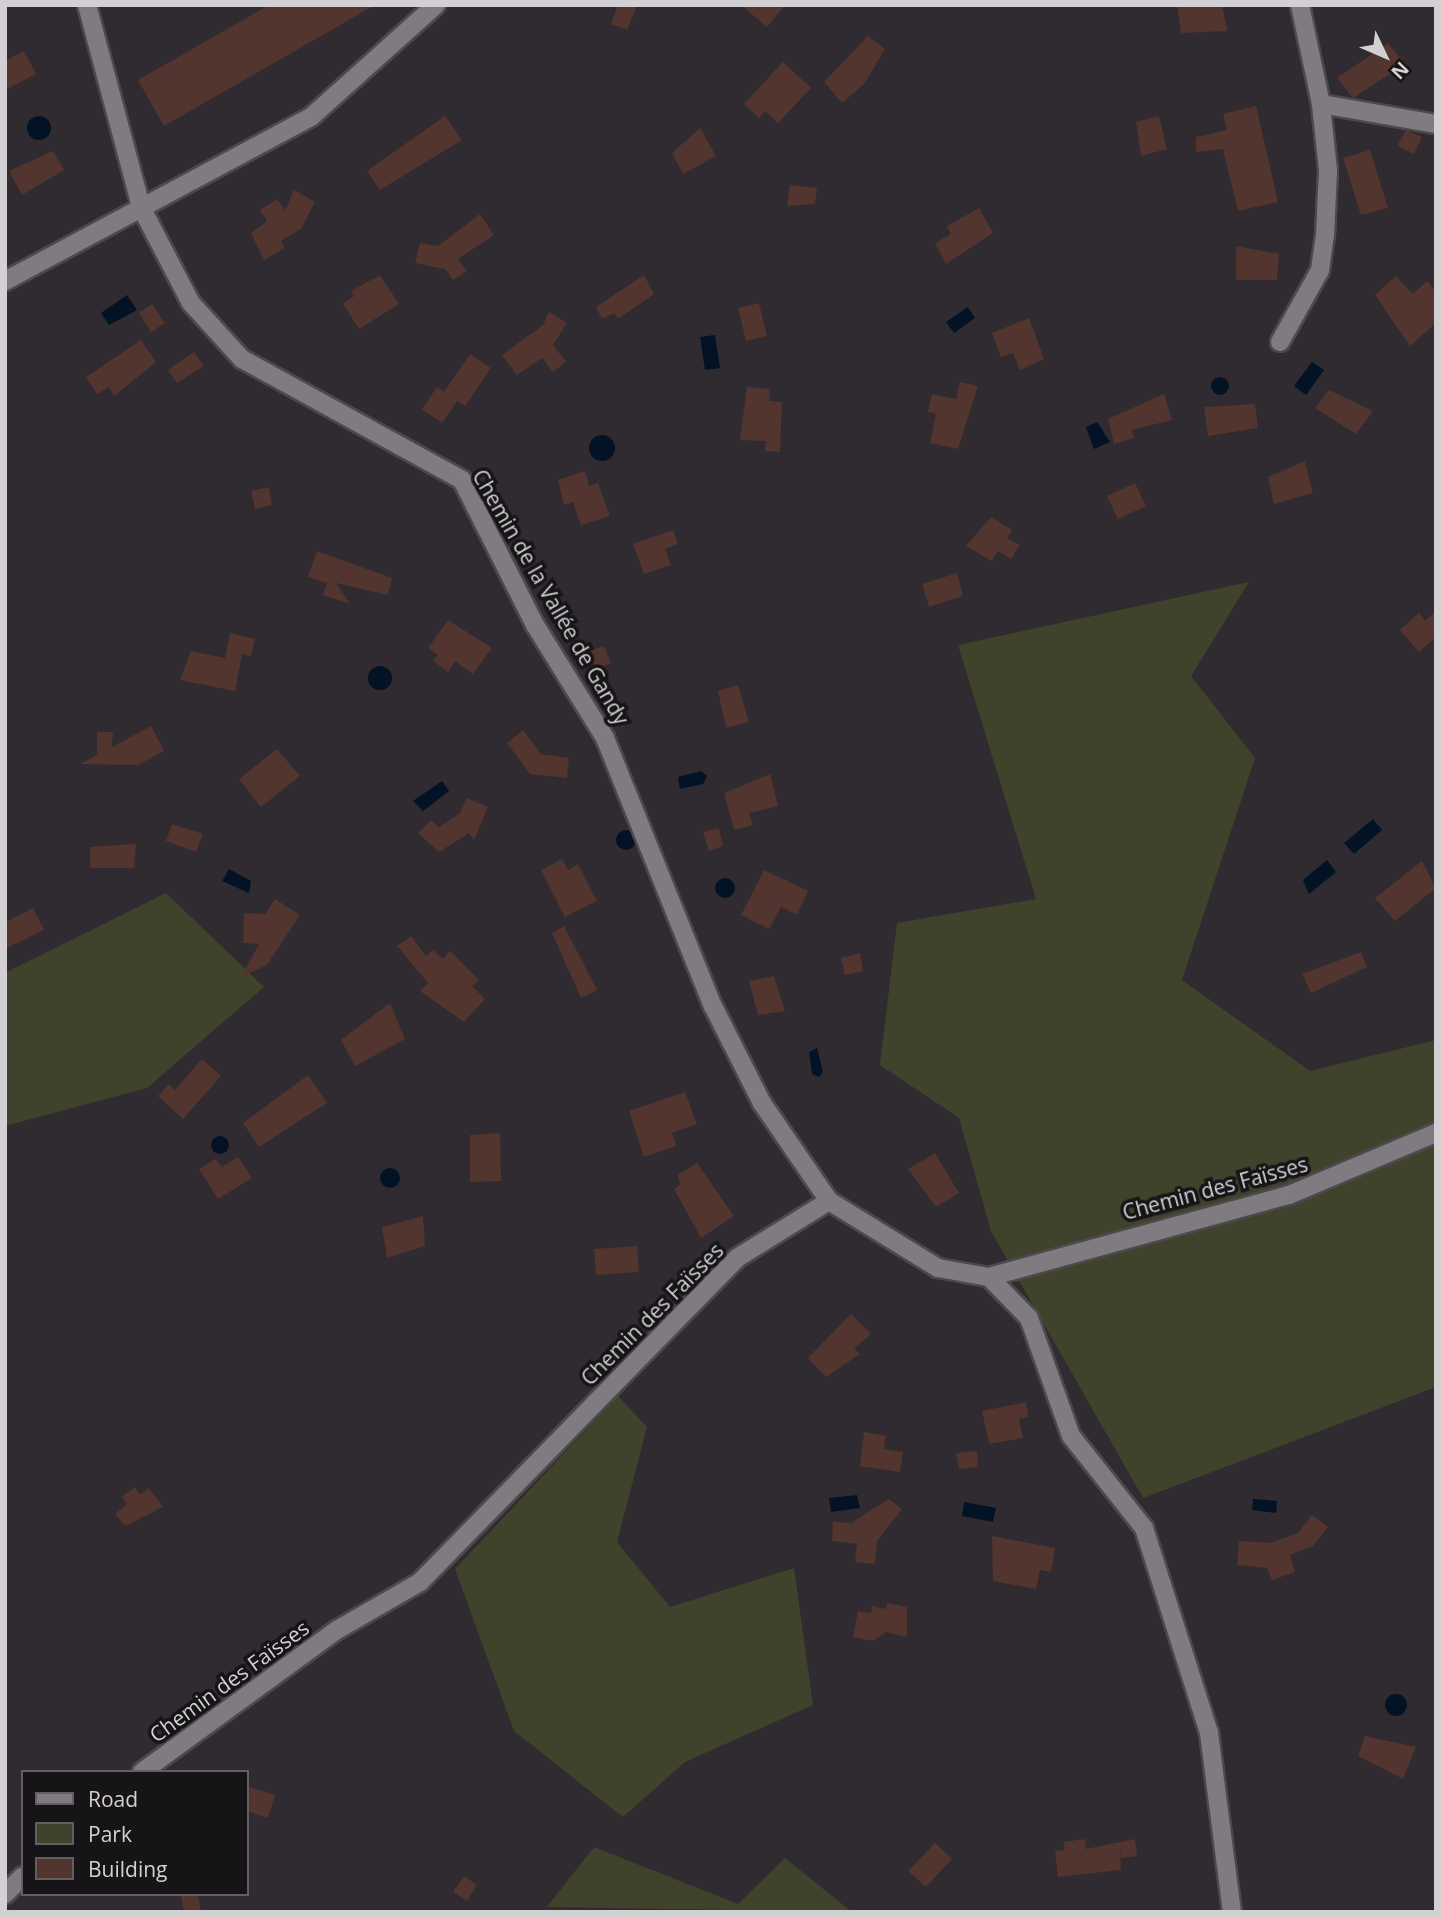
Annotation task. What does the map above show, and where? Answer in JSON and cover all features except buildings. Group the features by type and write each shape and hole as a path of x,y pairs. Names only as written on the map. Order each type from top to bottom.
{"street":[{"name":"Chemin de la Vallée de Gandy","path":"87,5 141,207 191,303 242,359 462,480 529,614 605,738 713,1006 762,1103 829,1201"},
{"path":"5,281 311,117 436,5"},
{"path":"1280,342 1320,270 1328,170 1321,104 1300,5"},
{"path":"1321,104 1436,124"},
{"name":"Chemin des Faïsses","path":"145,1770 337,1630 420,1582 737,1258 829,1201 938,1268 989,1277 1289,1195 1436,1133"},
{"path":"989,1277 1029,1318 1070,1436 1144,1528 1209,1733 1232,1912"},
{"path":"5,1894 21,1878"}],"green space":[{"path":"1249,582 1191,676 1255,758 1182,980 1310,1071 1436,1040 1436,1387 1143,1498 991,1231 959,1118 880,1065 897,923 1036,899 958,645"},
{"path":"166,893 264,987 147,1088 5,1126 5,973"},
{"path":"618,1396 647,1427 617,1542 670,1607 794,1568 813,1705 685,1762 623,1817 514,1731 455,1569"},
{"path":"594,1847 738,1904 785,1858 852,1912 547,1907"}],"water":[{"path":"39,116 47,120 51,128 47,136 39,140 31,136 27,128 31,120"},
{"path":"127,295 137,310 109,325 101,313"},
{"path":"968,307 975,318 954,333 946,322"},
{"path":"715,335 720,368 705,370 700,337"},
{"path":"1312,362 1324,370 1306,395 1294,386"},
{"path":"1220,377 1226,380 1229,386 1226,392 1220,395 1214,392 1211,386 1214,380"},
{"path":"1097,422 1110,442 1094,449 1086,427"},
{"path":"602,435 611,439 615,448 611,457 602,461 593,457 589,448 593,439"},
{"path":"380,666 389,669 392,678 389,687 380,690 371,687 368,678 371,669"},
{"path":"701,771 707,776 703,784 680,789 678,777"},
{"path":"442,781 449,791 423,811 413,801"},
{"path":"1373,819 1382,830 1354,854 1344,843"},
{"path":"622,830 630,830 636,840 630,850 622,850 616,844 616,836"},
{"path":"1327,860 1336,872 1309,894 1303,880"},
{"path":"229,869 251,881 249,893 222,881"},
{"path":"725,878 732,881 735,888 732,895 725,898 718,895 715,888 718,881"},
{"path":"817,1048 823,1072 819,1077 812,1074 809,1052"},
{"path":"216,1136 224,1136 229,1145 227,1152 216,1154 211,1149 211,1141"},
{"path":"390,1168 397,1171 400,1178 397,1185 390,1188 383,1185 380,1178 383,1171"},
{"path":"857,1495 860,1508 831,1512 829,1498"},
{"path":"1253,1499 1277,1501 1276,1513 1252,1510"},
{"path":"964,1502 996,1508 993,1522 962,1516"},
{"path":"1396,1694 1404,1697 1407,1705 1404,1713 1396,1716 1388,1713 1385,1705 1388,1697"}]}
